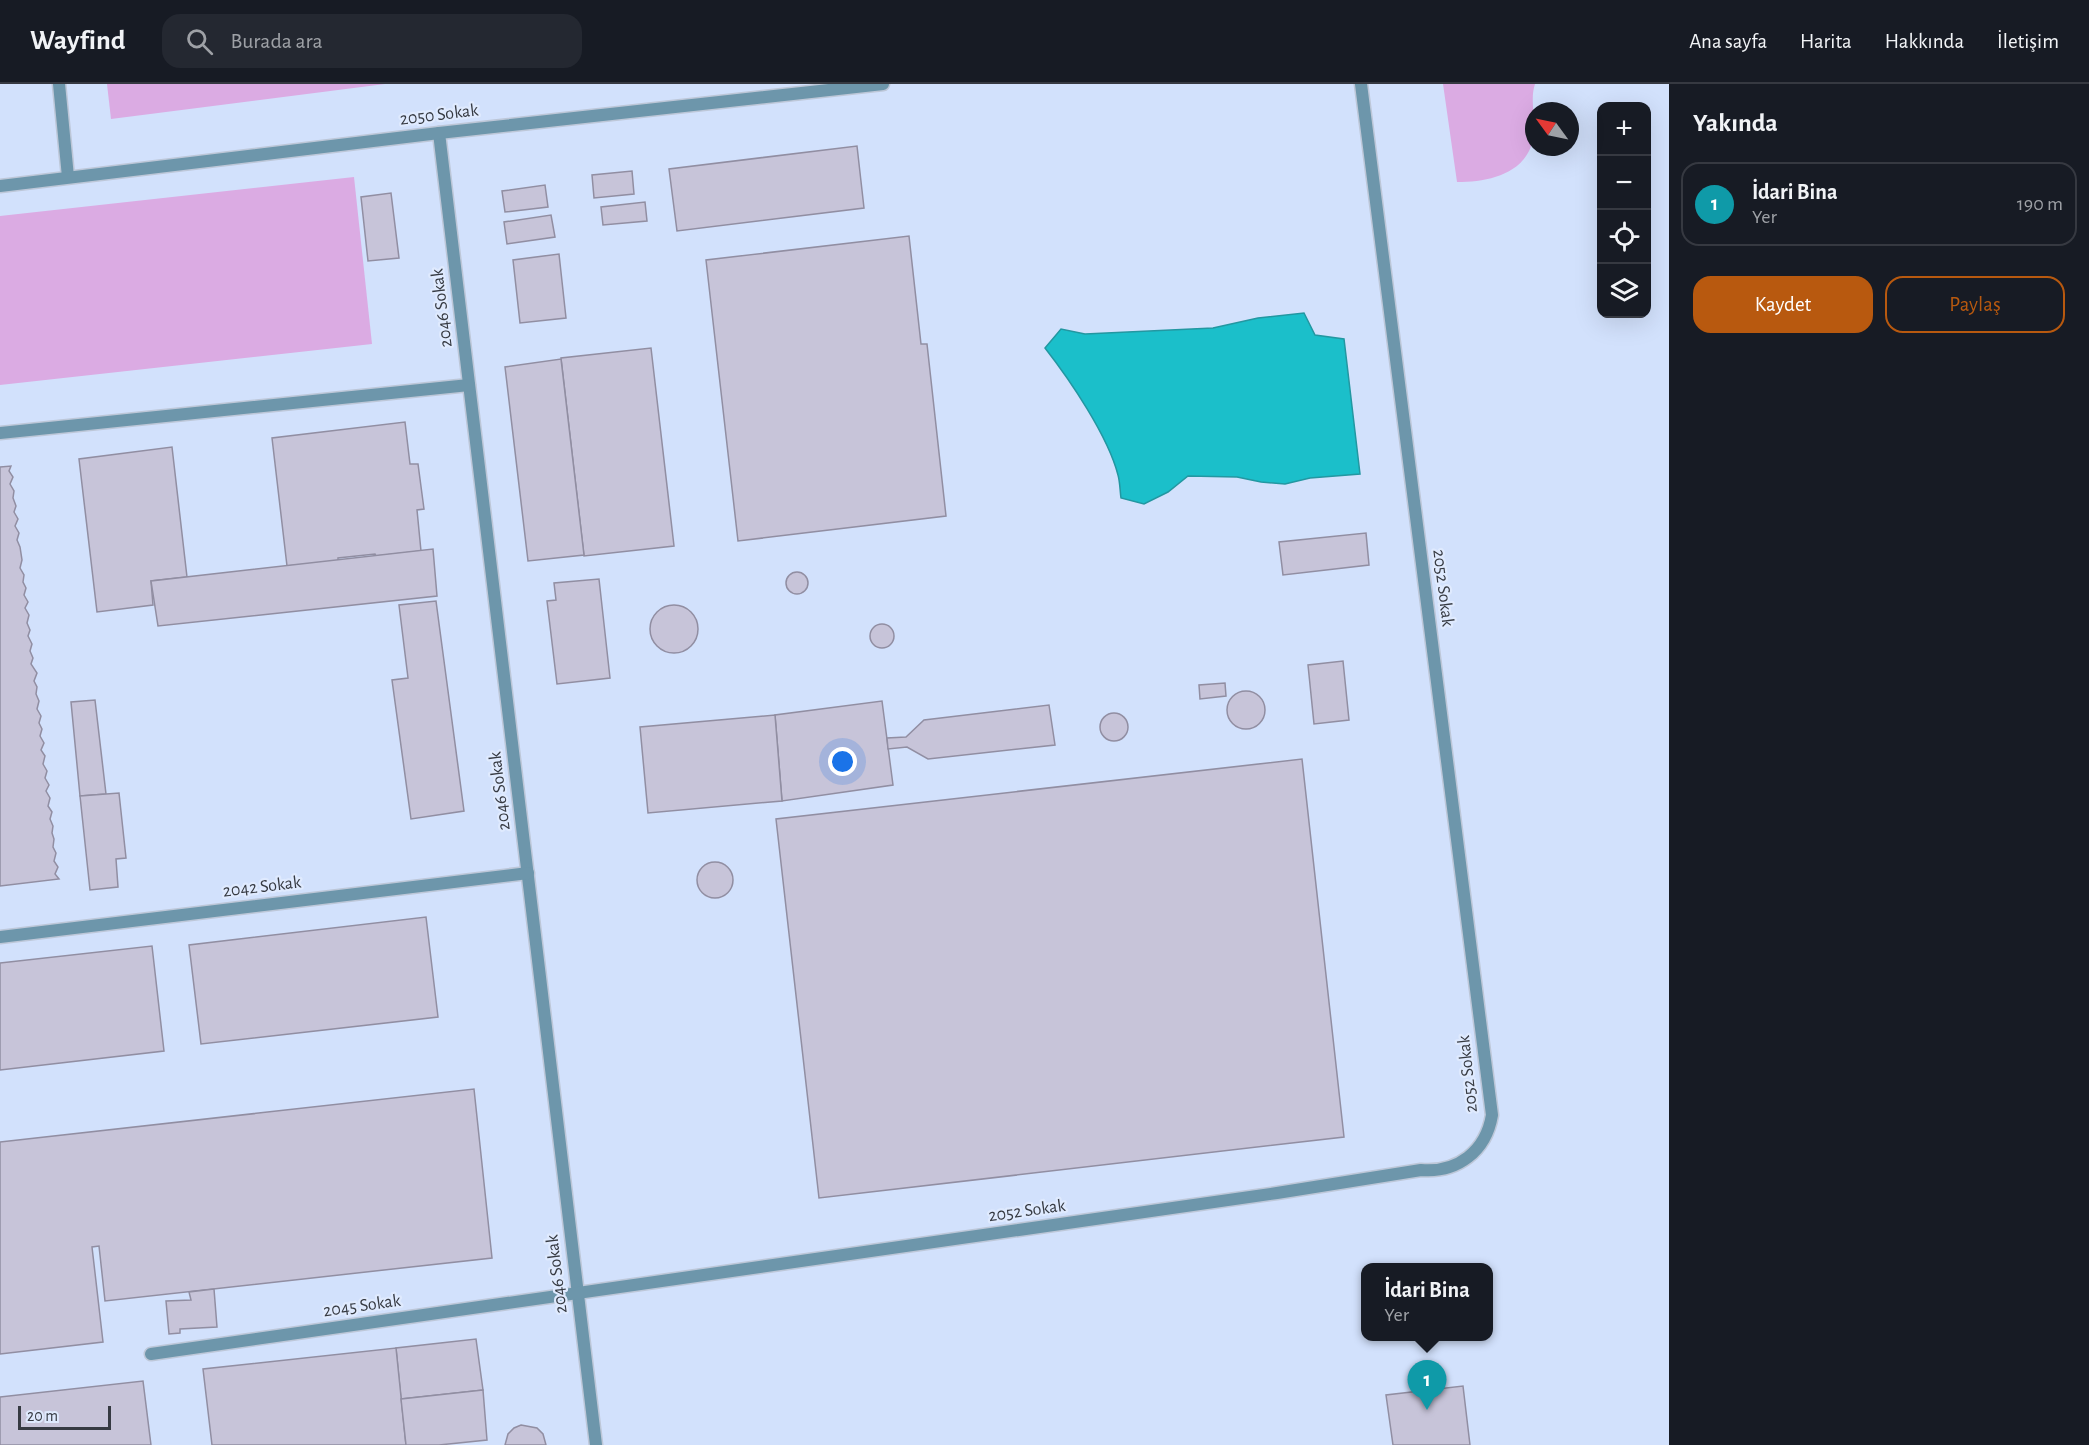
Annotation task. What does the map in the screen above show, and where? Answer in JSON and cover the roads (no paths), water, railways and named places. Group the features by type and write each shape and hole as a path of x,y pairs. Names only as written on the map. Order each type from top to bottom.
{"lane":[{"path":"59,84 68,177"},
{"name":"2050 Sokak","path":"0,186 439,133 883,84"},
{"name":"2052 Sokak","path":"578,1294 1277,1194 1421,1170 1441,1170 1460,1164 1480,1146 1491,1124 1492,1114 1361,84"},
{"name":"2046 Sokak","path":"439,133 596,1445"},
{"path":"0,433 469,385"},
{"name":"2042 Sokak","path":"0,937 528,873"},
{"name":"2045 Sokak","path":"150,1354 578,1294"}],"water":[{"path":"1304,313 1315,335 1344,339 1360,474 1310,478 1285,484 1237,477 1188,476 1168,492 1144,504 1121,498 1118,475 1106,443 1066,376 1045,348 1061,329 1085,334 1213,328 1258,318"}],"place":[{"name":"İdari Bina","path":"1427,1410"}]}
